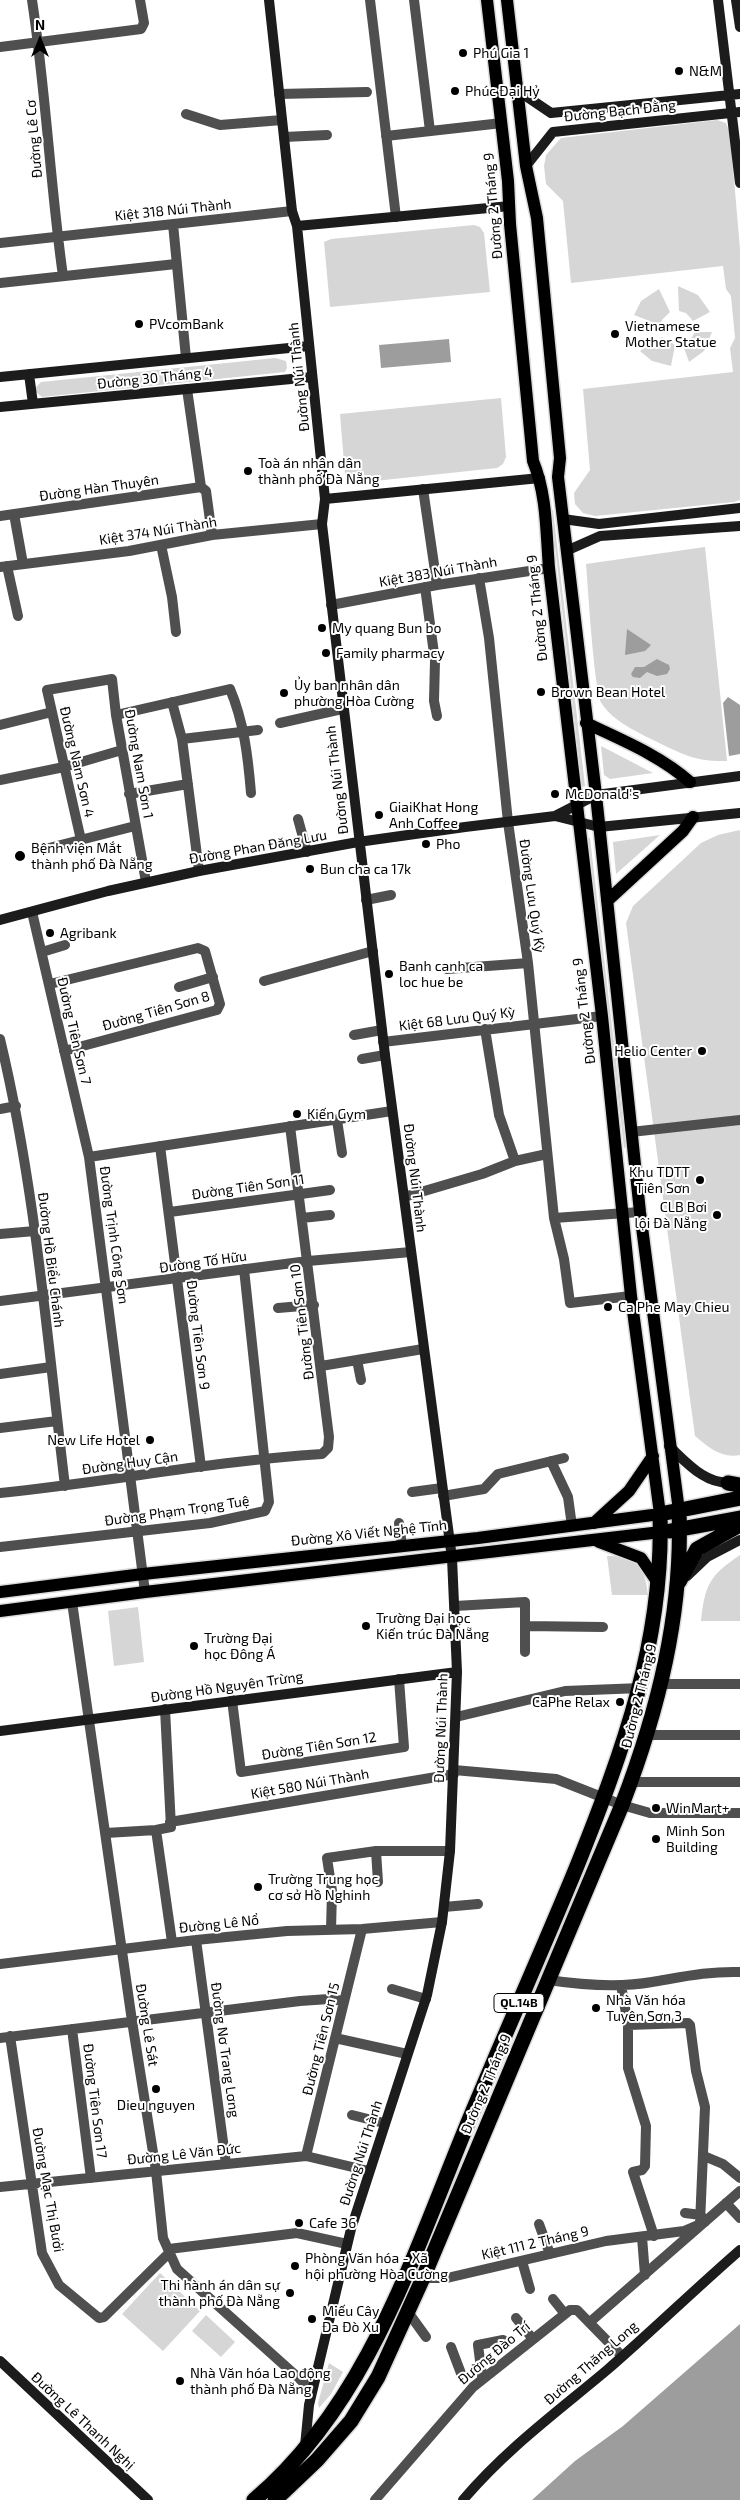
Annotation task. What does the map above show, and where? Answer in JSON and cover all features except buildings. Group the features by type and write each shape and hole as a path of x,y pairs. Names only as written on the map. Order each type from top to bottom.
{"highway":[{"name":"Đường Xô Viết Nghệ Tĩnh","path":"660,1514 740,1498"},
{"name":"QL.14B","path":"679,1511 679,1529"},
{"name":"QL.14B","path":"660,1514 661,1532"},
{"path":"661,1532 740,1518"},
{"path":"677,1586 697,1549 740,1525"},
{"name":"Đường 2 Tháng 9","path":"275,2500 317,2460 351,2422 378,2378 423,2278 622,1805 648,1735 662,1684 677,1586 679,1529"},
{"name":"Đường 2 Tháng 9","path":"254,2500 305,2447 334,2411 361,2369 393,2303 605,1798 641,1688 658,1583 661,1532"}],"main road":[{"name":"Đường 2 Tháng 9","path":"487,0 502,123 533,461 540,478 578,822 602,1016 631,1296 660,1514"},
{"path":"507,0 526,166 537,218 560,458 558,477 566,552 596,795 640,1212 669,1446 679,1511"},
{"path":"510,206 533,203"},
{"path":"540,478 558,477"},
{"path":"586,723 634,746 677,771 690,782"},
{"path":"607,901 683,831 693,818"},
{"path":"594,1523 629,1491 652,1456"},
{"name":"Đường Xô Viết Nghệ Tĩnh","path":"0,1592 143,1574 450,1541 660,1514"},
{"path":"0,1611 145,1592 452,1558 661,1532"},
{"path":"597,1541 641,1558 658,1583"}],"street":[{"name":"Đường Lê Cơ","path":"32,0 63,276"},
{"path":"0,47 141,29 144,23 140,0"},
{"name":"Đường Núi Thành","path":"269,0 292,211 297,226 325,499 322,524 342,709 410,1252 452,1558 457,1672 450,1851 442,1922 426,1999 384,2123 347,2244 312,2390 305,2447"},
{"path":"370,0 396,217"},
{"path":"414,0 430,131"},
{"path":"740,27 737,4 718,4 735,94 740,183"},
{"name":"Đường Bạch Đằng","path":"517,90 551,113 735,94"},
{"path":"279,94 367,92"},
{"path":"658,102 661,120"},
{"name":"Đường Bạch Đằng","path":"526,166 553,132 736,112"},
{"path":"186,114 220,125 282,120"},
{"path":"386,136 502,123"},
{"path":"284,137 327,135"},
{"path":"297,226 510,206"},
{"name":"Kiệt 318 Núi Thành","path":"0,243 292,211"},
{"path":"173,224 186,358"},
{"path":"0,283 176,264"},
{"name":"Đường 30 Tháng 4","path":"0,378 309,346"},
{"path":"29,374 32,404"},
{"name":"Đường 30 Tháng 4","path":"0,408 312,377"},
{"path":"187,389 202,487 206,491 212,535"},
{"path":"325,499 540,478"},
{"name":"Đường Hàn Thuyên","path":"0,516 202,487"},
{"path":"423,490 437,585"},
{"path":"563,520 599,524 740,508"},
{"path":"14,514 23,564"},
{"name":"Kiệt 374 Núi Thành","path":"3,566 160,545 212,535 322,524"},
{"path":"566,552 600,536 740,526"},
{"path":"160,545 172,597 176,632"},
{"path":"3,566 18,616"},
{"name":"Kiệt 383 Núi Thành","path":"331,605 425,587 549,568"},
{"name":"Đường Lưu Quý Kỳ","path":"479,578 489,638 508,822 528,963 554,1218 564,1259 570,1303 631,1296"},
{"path":"425,587 435,661 434,701 437,716"},
{"name":"Đường Nam Sơn 4","path":"81,840 47,690 112,679"},
{"name":"Đường Nam Sơn 1","path":"112,679 129,794 146,882"},
{"path":"116,715 230,689 239,709 244,731 251,793"},
{"path":"172,702 182,739 199,871"},
{"path":"280,723 342,709"},
{"path":"0,724 52,712"},
{"path":"182,739 258,730"},
{"path":"0,780 64,767 122,750"},
{"name":"Đường Phan Đăng Lưu","path":"555,816 596,795 740,776"},
{"path":"129,794 188,784"},
{"name":"Đường Phan Đăng Lưu","path":"0,920 146,882 358,842 555,816 599,827 740,812"},
{"path":"298,819 307,852"},
{"name":"Đường Nam Sơn 4","path":"49,848 135,826"},
{"path":"366,900 391,895"},
{"name":"Đường Tiên Sơn 7","path":"32,912 89,1157"},
{"path":"42,952 65,945"},
{"name":"Đường Tiên Sơn 8","path":"50,984 198,948 204,951 220,1004 217,1010 64,1051"},
{"path":"264,981 373,951"},
{"path":"446,969 528,963"},
{"path":"179,987 213,978"},
{"name":"Kiệt 68 Lưu Quý Kỳ","path":"383,1042 602,1016"},
{"path":"485,1029 498,1115 515,1161"},
{"path":"354,1035 382,1030"},
{"name":"Đường Hồ Biểu Chánh","path":"0,1039 16,1106 35,1232 65,1486"},
{"path":"362,1058 385,1055"},
{"path":"0,1109 16,1106"},
{"name":"Đường Trịnh Công Sơn","path":"145,1592 108,1288 89,1157 392,1111"},
{"path":"337,1120 342,1153"},
{"path":"631,1132 740,1120"},
{"name":"Đường Tiên Sơn 10","path":"263,1458 322,1454 328,1448 329,1437 314,1305 290,1126"},
{"name":"Đường Tiên Sơn 9","path":"160,1146 170,1212 201,1467"},
{"path":"404,1197 482,1174 515,1161 547,1154"},
{"name":"Đường Tiên Sơn 11","path":"170,1212 330,1190"},
{"path":"554,1218 640,1212"},
{"path":"302,1218 330,1215"},
{"path":"0,1234 35,1232"},
{"name":"Đường Tố Hữu","path":"0,1301 177,1280 308,1261 410,1252"},
{"name":"Đường Phạm Trọng Tuệ","path":"0,1547 210,1523 265,1511 269,1502 244,1269"},
{"path":"278,1308 314,1305"},
{"path":"321,1366 423,1349"},
{"path":"357,1360 361,1380"},
{"path":"0,1374 50,1367"},
{"path":"0,1428 57,1421"},
{"path":"669,1446 701,1475 736,1482"},
{"name":"Đường Huy Cận","path":"0,1493 65,1486 263,1458"},
{"path":"412,1492 484,1489 498,1474 564,1458"},
{"path":"551,1461 568,1497 572,1526"},
{"path":"399,1523 402,1546"},
{"path":"677,1586 707,1557 740,1540"},
{"name":"Đường Lê Sát","path":"72,1602 121,1948 156,2171 163,2238 177,2269 312,2390"},
{"path":"455,1606 525,1602 525,1652"},
{"path":"526,1626 603,1627"},
{"name":"Đường Hồ Nguyên Trừng","path":"0,1731 90,1721 232,1700 457,1672"},
{"name":"Đường Tiên Sơn 12","path":"232,1700 241,1772 404,1748 399,1678"},
{"path":"662,1684 740,1684"},
{"path":"456,1717 565,1690 641,1688"},
{"path":"106,1833 156,1830 171,1827 165,1709"},
{"path":"648,1735 740,1735"},
{"name":"Kiệt 580 Núi Thành","path":"170,1822 454,1772 550,1778 622,1805 650,1813 740,1813"},
{"path":"630,1782 740,1782"},
{"path":"156,1830 172,1942"},
{"path":"331,1930 332,1891 327,1858 376,1851 450,1851"},
{"path":"376,1851 378,1882"},
{"path":"444,1907 478,1904"},
{"name":"Đường Lê Nổ","path":"0,1964 172,1942 287,1931 362,1929 442,1922"},
{"name":"Đường Tiên Sơn 15","path":"306,2156 362,1929"},
{"name":"Đường Nơ Trang Lơng","path":"196,1940 226,2164"},
{"path":"548,1980 574,1984 622,1985 712,1971 740,1972"},
{"path":"622,1985 628,2025 628,2068 646,2126 645,2166 642,2170 633,2172 654,2236"},
{"path":"392,1988 426,1999"},
{"path":"5,2037 206,2014 300,2001 344,2000"},
{"path":"628,2025 679,2023 690,2025 696,2071 705,2107 703,2220"},
{"name":"Đường Tiên Sơn 17","path":"72,2029 91,2178"},
{"name":"Đường Mạc Thị Bưởi","path":"5,2037 42,2254 59,2285 98,2318 110,2314 170,2250"},
{"path":"335,2038 408,2054"},
{"path":"352,2115 384,2123"},
{"name":"Đường Lê Văn Đức","path":"0,2187 306,2156 369,2171"},
{"path":"704,2156 723,2164 740,2178"},
{"path":"590,2322 703,2220 740,2191"},
{"path":"726,2203 740,2218"},
{"path":"685,2213 703,2220"},
{"name":"Kiệt 111 2 Tháng 9","path":"423,2278 447,2278 606,2242 684,2231 703,2220"},
{"path":"539,2224 550,2254"},
{"path":"170,2250 297,2233 347,2244"},
{"path":"642,2237 645,2274"},
{"name":"Đường Thăng Long","path":"463,2500 485,2474 510,2450 622,2356 740,2250"},
{"path":"522,2260 530,2289"},
{"path":"553,2299 565,2314 575,2309 622,2356"},
{"path":"408,2312 426,2337"},
{"name":"Đường Đào Trí","path":"375,2500 473,2387 532,2338 565,2314"},
{"path":"516,2318 532,2338"},
{"path":"482,2376 478,2345 503,2340"},
{"path":"451,2347 462,2376"},
{"name":"Đường Lê Thanh Nghị","path":"0,2361 148,2500"},
{"path":"305,2447 317,2460"}],"shaded area":[{"path":"717,120 726,123 730,133 740,249 740,500 595,516 583,513 575,504 574,493 590,470 583,389 733,372 730,348 735,338 731,296 726,289 723,266 571,283 563,201 546,184 544,166 546,155 561,138"},
{"path":"474,225 480,227 484,233 490,292 330,307 324,242 331,239"},
{"path":"678,286 698,295 710,312 693,321 686,313 679,311"},
{"path":"659,289 670,312 660,325 634,315 641,301"},
{"path":"695,332 712,332 704,351 689,362 683,345"},
{"path":"662,337 675,345 671,366 652,361 640,351"},
{"path":"449,339 451,362 381,368 379,345"},
{"path":"275,358 286,361 287,368 285,372 42,397 36,392 36,387 41,382"},
{"path":"501,398 506,457 503,464 497,468 356,483 350,481 345,475 340,414"},
{"path":"551,510 553,510 585,786 582,787"},
{"path":"705,547 727,761 698,759 681,753 626,726 612,716 602,704 596,680 586,564"},
{"path":"627,629 651,645 645,651 625,655"},
{"path":"657,659 669,665 670,669 667,674 657,676 647,672 640,678 633,677 631,674 635,667 644,667"},
{"path":"728,697 740,705 740,754 729,756 723,703"},
{"path":"601,746 653,773 610,779 604,775"},
{"name":"Khu TDTT Tiên Sơn","path":"740,830 740,1455 733,1456 721,1454 695,1436 626,923 633,906 701,843 718,835"},
{"path":"660,835 616,874 613,842"},
{"path":"588,838 590,838 626,1147 624,1148"},
{"path":"740,1555 740,1621 701,1621 704,1598 710,1582 721,1569"},
{"path":"607,1556 626,1558 638,1564 644,1576 648,1595 612,1595"},
{"path":"138,1607 144,1662 114,1666 108,1611"},
{"path":"160,2273 200,2311 163,2351 122,2314"},
{"path":"206,2315 235,2342 221,2357 192,2331"},
{"path":"740,2324 740,2500 532,2500 575,2461 623,2426"},
{"path":"329,2363 343,2372 331,2394 319,2408 318,2403"}],"place":[{"name":"Phú Gia 1","path":"463,53"},
{"name":"N&M","path":"679,71"},
{"name":"Phúc Đại Hỷ","path":"455,91"},
{"name":"PVcomBank","path":"139,324"},
{"name":"Vietnamese Mother Statue","path":"615,334"},
{"name":"Toà án nhân dân thành phố Đà Nẵng","path":"248,471"},
{"name":"My quang Bun bo","path":"322,628"},
{"name":"Family pharmacy","path":"326,653"},
{"name":"Brown Bean Hotel","path":"541,692"},
{"name":"Ủy ban nhân dân phường Hòa Cường","path":"284,693"},
{"name":"McDonald's","path":"555,794"},
{"name":"GiaiKhat Hong Anh Coffee","path":"379,815"},
{"name":"Pho","path":"426,844"},
{"name":"Bệnh viện Mắt thành phố Đà Nẵng","path":"20,856"},
{"name":"Bun cha ca 17k","path":"310,869"},
{"name":"Agribank","path":"50,933"},
{"name":"Banh canh ca loc hue be","path":"389,974"},
{"name":"Helio Center","path":"702,1051"},
{"name":"Kiến Gym","path":"297,1114"},
{"name":"Khu TDTT Tiên Sơn","path":"700,1180"},
{"name":"CLB Bơi lội Đà Nẵng","path":"717,1215"},
{"name":"Ca Phe May Chieu","path":"608,1307"},
{"name":"New Life Hotel","path":"150,1440"},
{"name":"Trường Đại học Kiến trúc Đà Nẵng","path":"366,1626"},
{"name":"Trường Đại học Đông Á","path":"194,1646"},
{"name":"CaPhe Relax","path":"620,1702"},
{"name":"WinMart+","path":"656,1808"},
{"name":"Minh Son Building","path":"656,1839"},
{"name":"Trường Trung học cơ sở Hồ Nghinh","path":"258,1887"},
{"name":"Nhà Văn hóa Tuyên Sơn 3","path":"596,2008"},
{"name":"Dieu nguyen","path":"156,2089"},
{"name":"Cafe 36","path":"299,2223"},
{"name":"Phòng Văn hóa - Xã hội phường Hòa Cường","path":"295,2266"},
{"name":"Thi hành án dân sự thành phố Đà Nẵng","path":"290,2293"},
{"name":"Miếu Cây Đa Đò Xu","path":"312,2319"},
{"name":"Nhà Văn hóa Lao động thành phố Đà Nẵng","path":"180,2381"}]}
